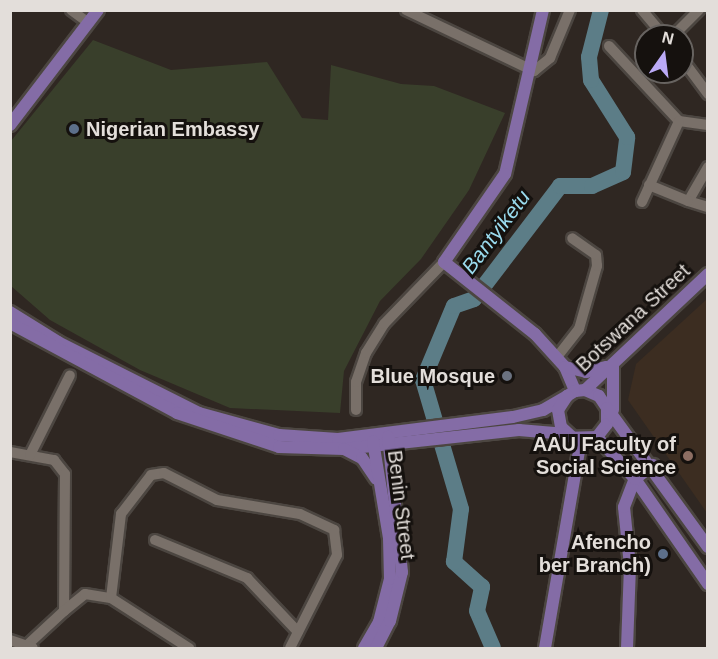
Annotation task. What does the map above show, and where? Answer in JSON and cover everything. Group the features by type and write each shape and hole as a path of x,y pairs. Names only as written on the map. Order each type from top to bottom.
{"main road":[{"path":"10,125 98,10"},
{"path":"543,10 534,71 506,174 444,262 491,297 561,362 576,392"},
{"name":"Botswana Street","path":"463,427 528,414 576,392 613,364 708,274"},
{"path":"10,312 31,332 222,432 279,447 344,449 373,440"},
{"path":"10,322 224,423 302,438 373,440 463,427 566,434 581,440 597,437 607,424 611,413 609,392 613,364 586,372 561,362"},
{"path":"576,392 599,396 653,465 708,548"},
{"path":"566,434 558,419 576,392"},
{"path":"391,477 412,436"},
{"path":"597,437 635,479 708,584"},
{"name":"Benin Street","path":"376,648 390,621 402,572 388,438"},
{"name":"Benin Street","path":"364,648 379,622 390,579 373,440"},
{"path":"545,648 581,440"},
{"path":"344,449 362,458 380,489"},
{"path":"627,648 630,566 624,507 635,479 653,465"}],"street":[{"path":"71,10 89,23"},
{"path":"406,10 534,71 549,58 570,10"},
{"path":"642,10 654,24"},
{"path":"685,24 699,10"},
{"path":"609,46 679,121 708,125"},
{"path":"694,75 708,94"},
{"path":"642,202 679,121"},
{"path":"688,201 708,167"},
{"path":"649,184 708,207"},
{"path":"561,362 579,329 597,266 596,255 572,238"},
{"path":"356,410 356,382 366,353 384,324 444,262"},
{"path":"30,455 70,375"},
{"path":"10,452 30,455 63,465 64,611"},
{"path":"111,598 121,514 151,475 164,473 217,500 300,514 334,530 337,555 290,648"},
{"path":"155,540 255,583 298,632"},
{"path":"10,640 28,647 64,611 85,594 111,598 189,648"}],"shaded area":[{"name":"AAU Faculty of Social Science","path":"707,299 707,513 628,400 636,364"}],"green space":[{"path":"93,40 171,70 267,62 302,118 328,120 331,65 401,84 434,86 505,113 469,190 421,259 380,301 344,371 340,413 230,408 140,370 50,320 11,286 11,141"}],"waterway":[{"name":"Bantyiketu","path":"493,648 477,611 482,587 454,562 461,509 423,380 454,306 474,299 560,186 592,186 623,172 627,137 591,80 589,57 601,10"}],"place":[{"name":"Nigerian Embassy","path":"74,129"},
{"name":"Blue Mosque","path":"507,376"},
{"name":"AAU Faculty of Social Science","path":"688,456"},
{"name":"Afencho ber Branch)","path":"663,554"}]}
